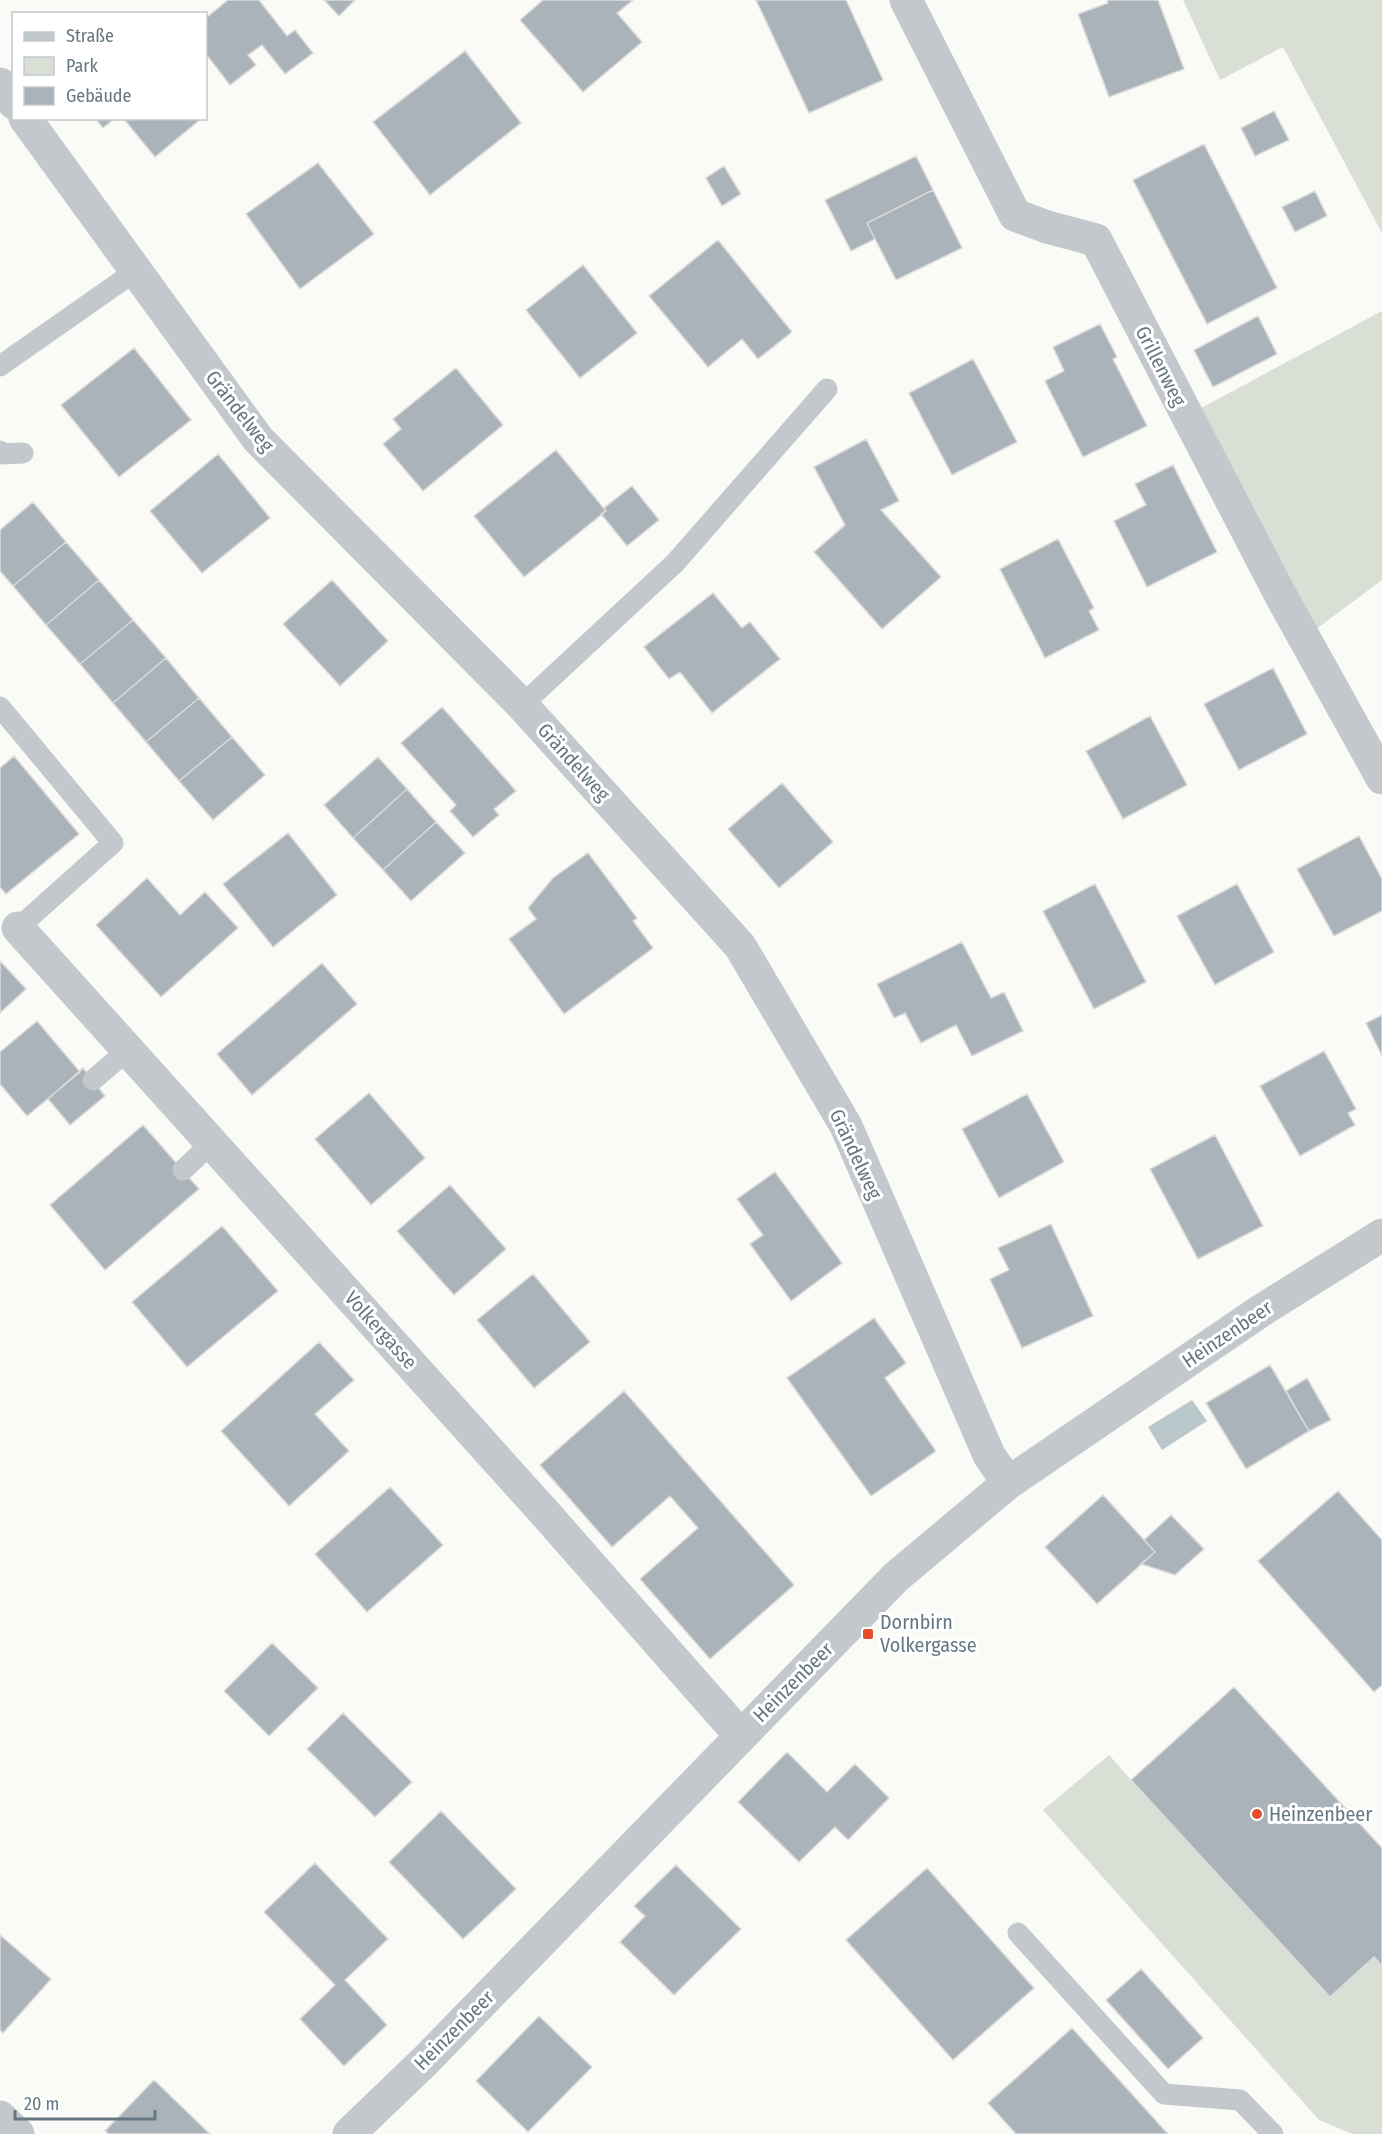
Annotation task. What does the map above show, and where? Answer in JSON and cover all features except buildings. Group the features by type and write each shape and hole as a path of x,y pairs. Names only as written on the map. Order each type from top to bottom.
{"street":[{"name":"Grillenweg","path":"906,0 1015,215 1047,227 1096,240 1281,596 1382,778"},
{"path":"0,84 12,100"},
{"name":"Grändelweg","path":"26,120 258,440 522,705 740,946 846,1126 989,1455 1008,1483"},
{"name":"Volkergasse","path":"18,928 528,1494 740,1735"},
{"name":"Heinzenbeer","path":"360,2130 740,1735 896,1577 1008,1483 1262,1310 1382,1235"},
{"path":"0,2117 18,2134"}],"lane":[{"path":"0,366 137,270"},
{"path":"522,705 675,563 827,389"},
{"path":"0,451 3,454 23,453"},
{"path":"0,707 113,843 18,928"},
{"path":"93,1080 128,1050"},
{"path":"183,1170 212,1143"},
{"path":"1017,1934 1164,2094 1240,2100 1273,2134"}],"green space":[{"path":"1183,0 1382,0 1382,233 1283,47 1220,80"},
{"path":"1382,311 1382,580 1307,636 1190,414"},
{"path":"1109,1755 1131,1780 1374,1957 1382,1966 1382,2134 1352,2134 1319,2120 1043,1810"}],"shaded area":[{"path":"1192,1400 1207,1421 1162,1450 1148,1427"}],"place":[{"name":"Dornbirn Volkergasse","path":"868,1634"},
{"name":"Heinzenbeer","path":"1257,1814"}]}
